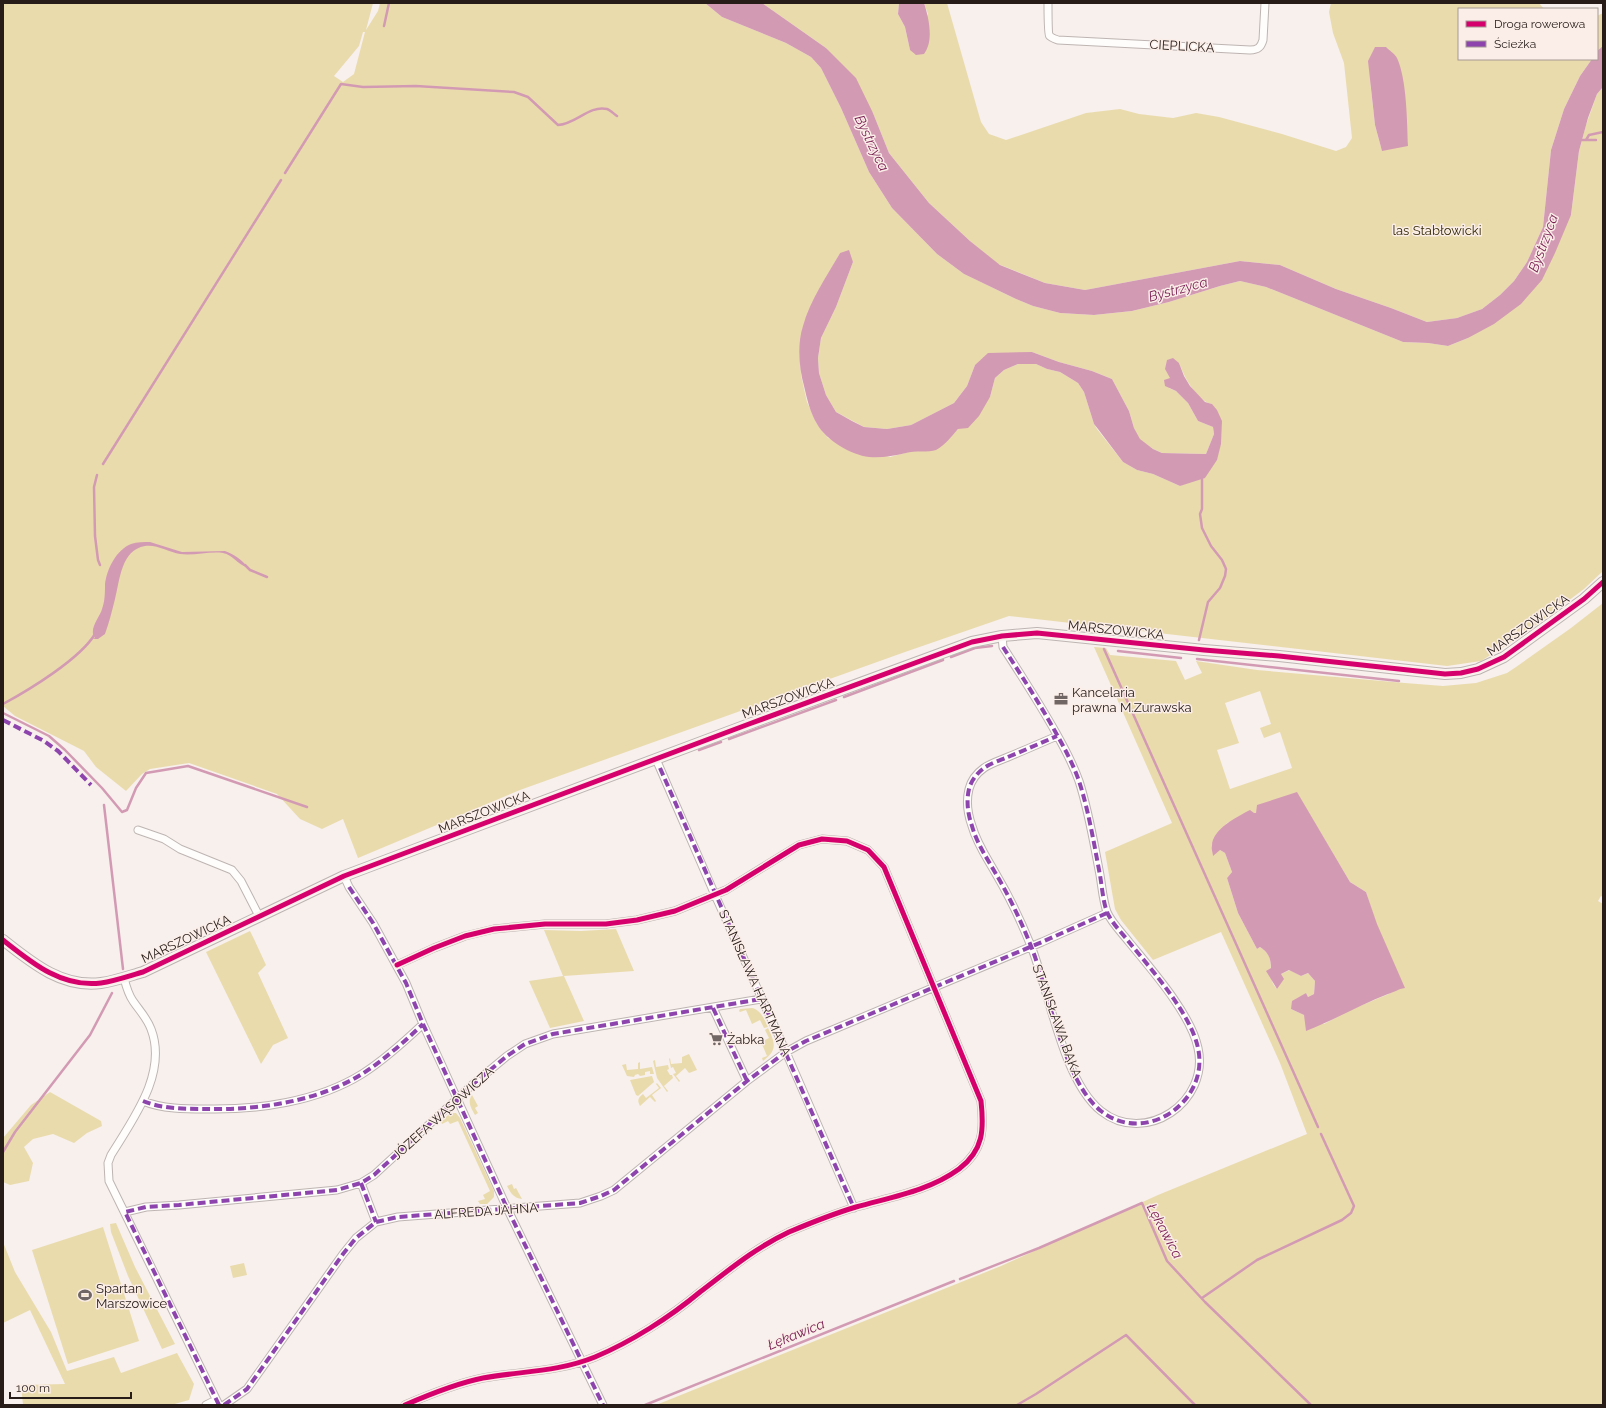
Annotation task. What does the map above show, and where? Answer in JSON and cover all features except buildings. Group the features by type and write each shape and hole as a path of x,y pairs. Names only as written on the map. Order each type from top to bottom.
{"street":[{"name":"CIEPLICKA","path":"1048,3 1048,32 1052,38 1058,40 1254,50 1261,46 1263,40 1265,3"},
{"name":"MARSZOWICKA","path":"3,940 32,963 59,978 72,982 91,984 124,978 143,972 344,876 972,642 1002,636 1037,633 1279,656 1445,674 1461,673 1478,670 1504,657 1584,599 1603,582"},
{"path":"1002,636 1003,647 1044,712 1070,758 1079,780 1090,822 1107,913"},
{"name":"STANISŁAWA BĄKA","path":"1057,736 985,767 975,776 969,790 968,807 972,826 979,846 997,875 1031,946 1065,1051 1080,1085 1091,1102 1108,1116 1120,1121 1137,1123 1150,1122 1169,1115 1182,1104 1193,1089 1197,1079 1199,1066 1198,1046 1172,997 1107,913"},
{"name":"STANISŁAWA HARTMANA","path":"656,759 854,1208"},
{"path":"138,830 164,839 180,849 232,870 241,881 259,916"},
{"path":"396,965 465,936 494,929 545,924 606,924 637,920 675,911 726,890 799,845 822,840 847,841 868,850 884,867 981,1101 983,1125 981,1141 973,1156 960,1169 933,1184 916,1191 854,1208 788,1232 756,1250 727,1270 674,1312 618,1346 581,1362 562,1368 483,1378 456,1386 405,1405"},
{"path":"344,876 349,887 374,923 406,983 423,1024 507,1208 603,1405"},
{"name":"ALFREDA JAHNA","path":"224,1405 247,1389 352,1243 376,1222 398,1217 580,1203 600,1196 614,1190 747,1081 786,1052 806,1041 1107,913"},
{"path":"124,978 132,1000 151,1027 156,1045 155,1063 143,1101 132,1123 110,1155 107,1173 109,1181 217,1403 206,1405"},
{"name":"JÓZEFA WĄSOWICZA","path":"125,1212 146,1207 337,1190 361,1183 374,1175 507,1056 530,1042 553,1034 761,1000"},
{"path":"713,1008 747,1081"},
{"path":"143,1101 154,1105 189,1109 220,1109 257,1106 299,1099 330,1090 361,1074 386,1057 423,1024"},
{"path":"361,1183 376,1222"}],"green space":[{"path":"3,3 373,3 366,30 378,11 380,3 705,3 722,17 786,43 811,57 821,68 841,108 869,172 892,208 937,254 964,274 1016,299 1033,306 1060,313 1094,315 1132,311 1169,302 1240,281 1266,287 1403,342 1428,343 1448,346 1468,338 1571,215 1579,151 1597,94 1603,87 1603,571 1584,589 1524,634 1481,661 1447,666 1009,616 520,790 358,858 343,819 322,829 300,819 277,794 189,763 150,769 142,774 126,791 96,767 84,751 15,716 3,706","holes":["363,32 365,32 354,74 343,82 334,76 359,46","840,253 853,262 836,307 821,338 818,358 819,373 826,395 836,412 864,427 887,429 911,425 954,403 967,386 975,365 1032,352 1112,379 1129,411 1134,428 1140,440 1153,449 1162,453 1206,454 1214,434 1213,427 1198,421 1188,403 1176,391 1169,388 1170,378 1179,363 1191,387 1201,398 1212,404 1217,460 1180,486 1153,474 1137,470 1123,462 1097,429 1084,392 1078,383 1060,372 1047,369 1036,364 1018,364 1004,370 995,378 990,397 950,438 935,450 912,451 890,457 828,438 817,424 807,402 801,375 800,350 811,306"]},
{"name":"las Stabłowicki","path":"762,3 899,3 898,14 905,27 910,50 928,14 924,3 947,3 981,122 989,134 1006,140 1086,113 1120,109 1139,114 1173,118 1196,113 1219,117 1282,134 1336,151 1346,147 1352,138 1344,63 1333,33 1329,12 1331,3 1539,3 1543,8 1458,8 1458,60 1591,60 1580,76 1564,109 1551,150 1543,227 1527,262 1514,281 1500,295 1482,309 1457,318 1427,322 1336,289 1280,265 1240,261 1085,290 1045,283 998,264 970,241 929,203 889,153 873,113 826,48","holes":["1370,80 1382,151 1375,125"]},
{"path":"1603,13 1603,46 1598,50 1598,16"},
{"path":"1603,603 1603,897 1601,896 1598,901 1603,904 1603,1405 656,1405 1001,1266 1158,1195 1307,1134 1280,1063 1221,932 1153,960 1121,920 1115,909 1105,852 1172,823 1094,647 1106,648 1110,655 1176,661 1185,680 1202,673 1196,661 1257,670 1443,686 1476,683 1507,673 1571,628","holes":["1260,691 1271,724 1260,728 1264,738 1280,732 1292,768 1230,789 1217,750 1239,743 1225,703","1297,793 1350,882 1366,892 1397,989 1348,1011 1324,1024 1291,1009 1306,993 1308,997 1314,994 1315,981 1308,973 1301,976 1290,970 1281,974 1277,989 1273,983 1271,978 1269,957 1260,947 1257,949 1238,913 1227,878 1232,872 1225,853 1220,850 1214,840 1227,823 1256,813 1257,811"]},
{"path":"616,929 634,971 564,976 584,1021 550,1028 529,981 563,976 544,930 581,931"},
{"path":"250,931 266,965 258,973 288,1038 273,1045 261,1064 206,952"},
{"path":"752,1008 760,1013 768,1027 764,1028 760,1020 752,1024 746,1010 739,1011 740,1009"},
{"path":"768,1028 774,1046 771,1053 763,1061 762,1058 767,1056 761,1042 769,1038 765,1030"},
{"path":"689,1054 697,1070 689,1073 685,1068 676,1076 680,1081 679,1082 673,1074 676,1073 673,1067 671,1068 669,1059 670,1058 671,1064 682,1063 682,1057"},
{"path":"655,1060 656,1067 668,1065 669,1069 667,1070 670,1075 672,1075 673,1078 664,1086 668,1091 667,1092 657,1078 653,1061"},
{"path":"640,1062 640,1069 652,1067 654,1074 650,1074 650,1071 645,1072 645,1075 640,1076 638,1074 634,1077 627,1076 622,1065 626,1064 627,1070 638,1069 638,1063"},
{"path":"652,1076 654,1082 638,1096 636,1095 630,1080"},
{"path":"657,1083 661,1088 652,1095 656,1101 655,1102 650,1097 640,1106 638,1101 639,1098 643,1094 646,1098 659,1088 656,1084"},
{"path":"50,1092 101,1121 102,1126 87,1133 74,1143 53,1134 33,1139 24,1147 33,1163 29,1181 10,1185 3,1182 3,1138 31,1105"},
{"path":"472,1095 478,1106 475,1108 478,1113 475,1115 470,1103"},
{"path":"456,1113 460,1118 494,1191 494,1197 487,1204 480,1204 478,1201 485,1199 483,1195 490,1191 458,1121 450,1124 448,1121 442,1124 441,1122 449,1114"},
{"path":"512,1184 522,1199 516,1198 511,1193 507,1186"},
{"path":"116,1223 135,1267 175,1344 162,1349 128,1276 111,1232 110,1224"},
{"name":"Spartan Marszowice","path":"103,1227 139,1341 68,1364 32,1250"},
{"path":"3,1242 15,1272 51,1332 67,1371 114,1357 121,1373 177,1353 194,1384 189,1400 171,1405 23,1405 21,1385 65,1384 30,1310 3,1323"},
{"path":"244,1263 247,1275 233,1278 230,1266"}],"water":[{"name":"Bystrzyca","path":"705,3 762,3 826,48 856,78 873,113 889,153 929,203 970,241 1000,265 1045,283 1085,290 1240,261 1280,265 1336,289 1427,322 1457,318 1482,309 1500,295 1514,281 1527,262 1543,227 1551,150 1564,109 1580,76 1591,60 1598,60 1598,50 1603,46 1603,87 1597,94 1588,118 1579,151 1571,215 1542,280 1521,304 1494,324 1468,338 1448,346 1428,343 1403,342 1266,287 1240,281 1169,302 1132,311 1094,315 1060,313 1033,306 1016,299 964,274 937,254 892,208 869,172 841,108 821,68 811,57 786,43 722,17"},
{"path":"899,3 924,3 928,15 930,36 927,49 924,54 916,55 910,50 905,27 898,14"},
{"path":"1375,47 1386,47 1397,58 1400,67 1405,89 1408,146 1382,151 1375,125 1368,61"},
{"path":"849,250 853,262 836,307 821,338 818,358 819,373 826,395 836,412 864,427 887,429 911,425 954,403 967,386 975,365 988,353 1032,352 1112,379 1129,411 1134,428 1140,439 1153,449 1162,453 1206,454 1214,434 1213,427 1198,421 1188,403 1176,391 1165,386 1164,380 1170,378 1165,369 1167,360 1173,358 1179,363 1190,386 1205,402 1212,404 1217,410 1222,421 1221,444 1217,460 1205,478 1180,486 1153,474 1137,470 1123,462 1094,424 1084,392 1078,383 1060,372 1047,369 1036,364 1018,364 1004,370 995,378 990,397 979,416 968,428 958,429 936,450 869,457 847,450 826,436 812,415 802,379 799,348 801,333 806,316 814,298 840,253"},
{"path":"138,542 150,542 182,552 225,551 238,558 247,567 223,553 180,554 158,547 149,546 137,549 131,553 123,567 105,634 98,639 92,639 95,638 93,631 95,623 103,606 106,578 110,566 117,555 131,544"},
{"path":"1297,792 1350,882 1366,892 1377,924 1405,988 1378,998 1306,1031 1304,1015 1291,1009 1292,1001 1306,993 1308,997 1314,994 1315,981 1308,973 1301,976 1289,970 1281,974 1284,979 1277,989 1266,971 1271,968 1268,956 1260,947 1257,949 1238,913 1227,878 1232,872 1225,853 1220,850 1213,856 1212,848 1213,840 1216,834 1232,820 1250,810 1256,813 1257,805"}],"waterway":[{"path":"384,26 389,3"},
{"path":"285,173 341,84 363,87 416,86 514,92 528,97 558,125 571,122 588,112 600,108 607,109 617,116"},
{"path":"1586,140 1589,135 1603,132"},
{"path":"1580,140 1596,140"},
{"path":"103,464 281,180"},
{"path":"97,475 94,487 95,536 100,565"},
{"path":"1199,640 1208,602 1220,588 1226,569 1222,560 1211,546 1202,528 1200,514 1202,509 1202,479"},
{"path":"245,565 250,570 267,577"},
{"path":"3,704 40,682 78,654 95,634"},
{"path":"951,657 975,648 992,646"},
{"path":"1104,649 1318,1127"},
{"path":"1118,651 1181,658"},
{"path":"1197,659 1399,681"},
{"path":"844,697 943,660"},
{"path":"729,739 836,700"},
{"path":"3,713 49,736 65,750 102,788 122,812 127,810 136,788 146,773 188,766 307,807"},
{"path":"699,750 721,742"},
{"path":"104,805 123,969"},
{"path":"3,1152 15,1132 90,1035 112,993"},
{"path":"1202,1298 1257,1260 1342,1220 1351,1213 1354,1206 1321,1134"},
{"name":"Łękawica","path":"960,1279 1039,1248 1142,1203 1167,1261 1205,1302 1311,1405"},
{"name":"Łękawica","path":"645,1405 954,1281"},
{"path":"1017,1405 1126,1335 1195,1405"}],"marked path":[{"path":"1003,647 1050,722 1077,775 1083,793 1107,912 1117,927 1169,992 1194,1035 1198,1048 1199,1068 1194,1086 1184,1101 1170,1113 1154,1121 1136,1124 1118,1121 1101,1111 1088,1097 1077,1079 1058,1034 1031,946 1001,882 979,845 969,817 969,789 979,772 993,763 1057,736"},
{"path":"3,720 44,741 58,751 91,785"},
{"path":"660,768 854,1208"},
{"path":"349,887 373,923 406,983 423,1024 507,1208 603,1405"},
{"path":"224,1405 247,1389 343,1254 356,1238 376,1222 398,1217 580,1203 601,1196 614,1190 747,1081 786,1052 806,1041 1042,942 1107,913"},
{"path":"219,1405 125,1212 146,1207 337,1190 361,1183 374,1175 472,1085 507,1056 525,1044 553,1034 761,999"},
{"path":"713,1008 747,1081"},
{"path":"143,1101 158,1106 174,1108 226,1109 266,1106 307,1098 345,1084 362,1074 394,1050 423,1024"},
{"path":"361,1183 376,1222"}],"cycle path":[{"path":"3,940 36,965 60,978 87,984 117,980 143,972 344,876 972,642 1002,636 1037,633 1279,656 1445,674 1461,673 1478,669 1504,657 1584,599 1603,582"},
{"path":"397,965 465,936 494,929 545,924 606,924 637,920 675,911 726,890 799,845 822,839 847,841 868,850 884,867 981,1101 982,1121 982,1130 978,1147 967,1162 947,1177 922,1188 831,1215 777,1238 743,1260 663,1320 609,1351 567,1366 473,1380 423,1397 405,1405"}],"place":[{"name":"Kancelaria prawna M.Zurawska","path":"1061,699"},
{"name":"Żabka","path":"716,1039"},
{"name":"Spartan Marszowice","path":"85,1295"}]}
